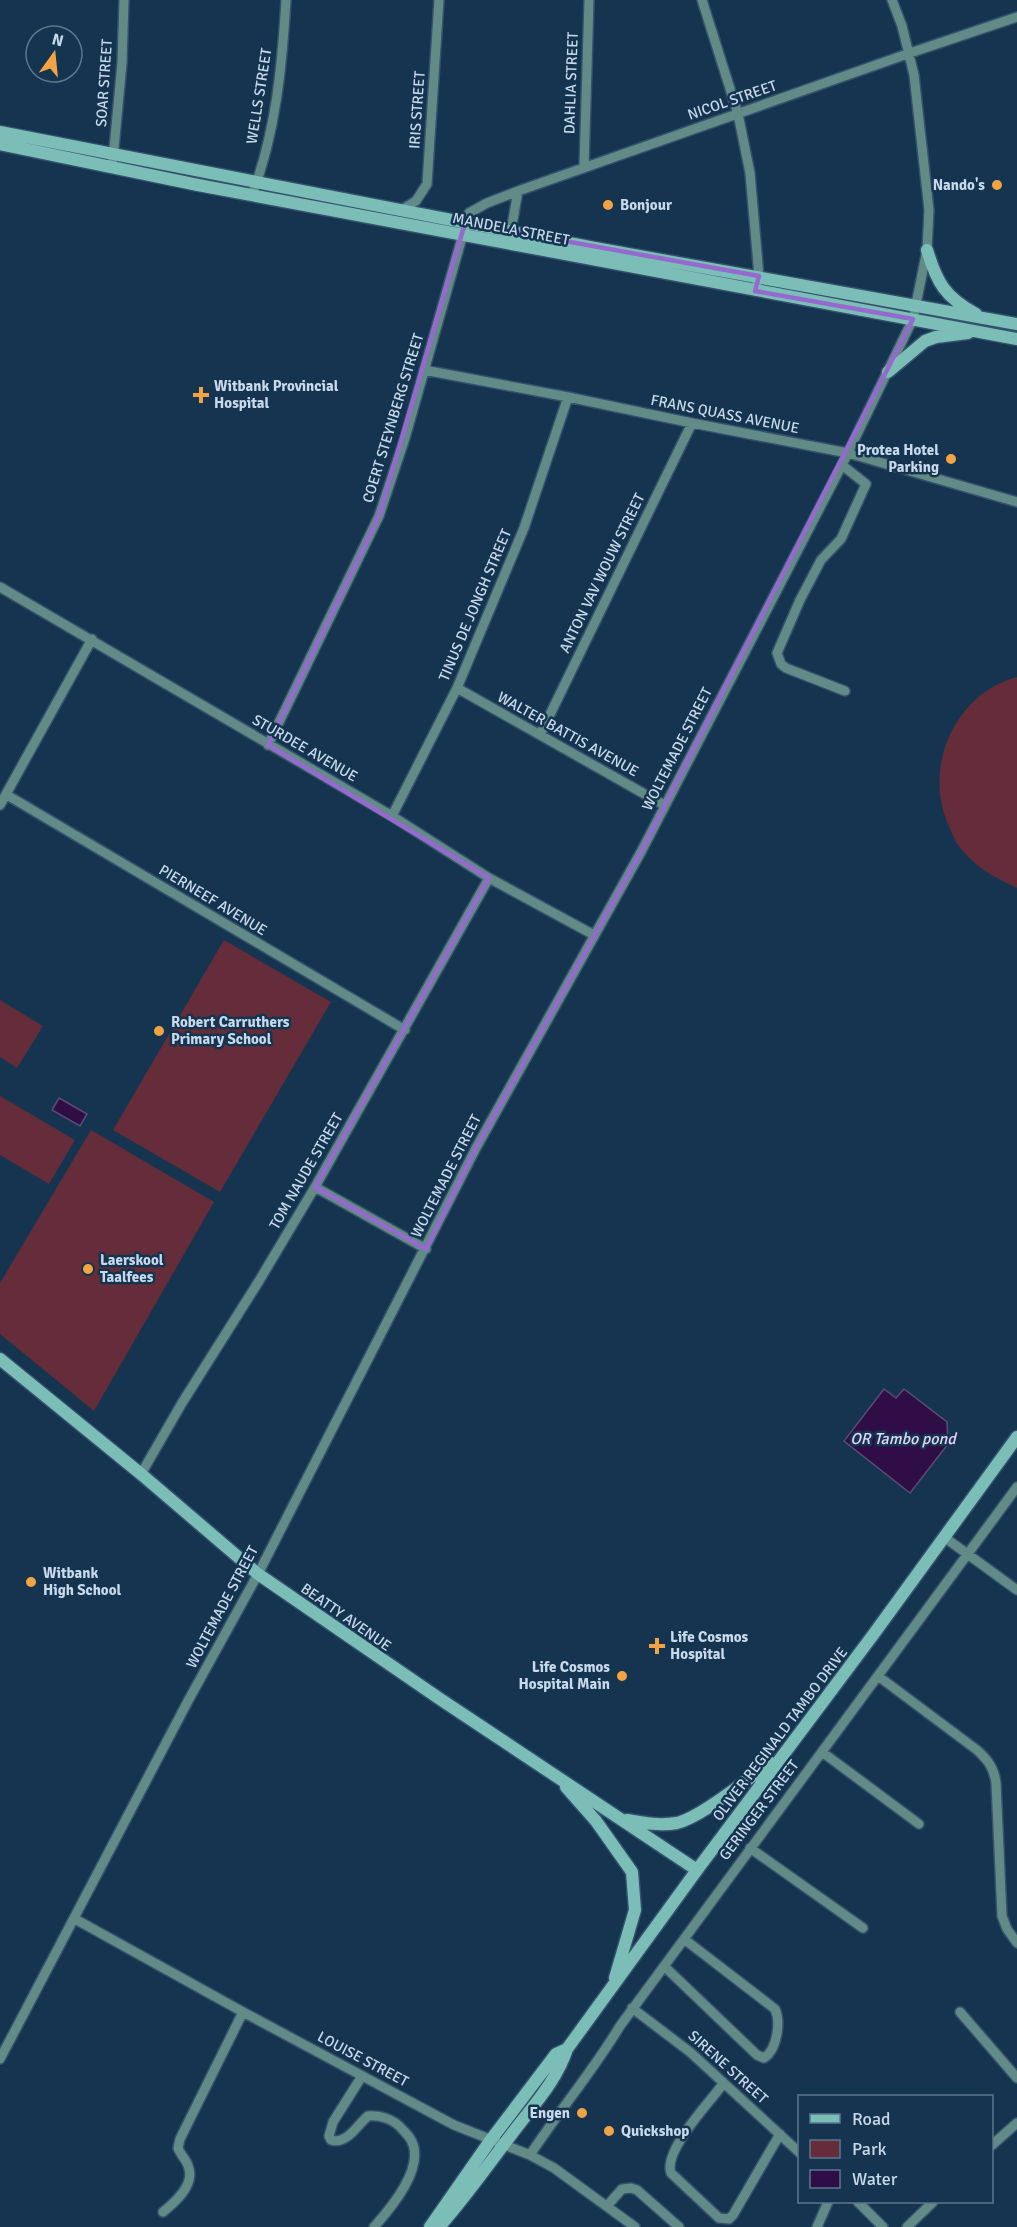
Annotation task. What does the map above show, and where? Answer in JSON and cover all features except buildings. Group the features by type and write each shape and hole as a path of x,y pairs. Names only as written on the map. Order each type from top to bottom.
{"main road":[{"name":"MANDELA STREET","path":"0,132 401,210 463,229 511,231 1017,324"},
{"name":"MANDELA STREET","path":"0,144 252,195 463,229 755,291 1017,339"},
{"path":"927,250 934,276 947,294 982,318"},
{"path":"888,372 925,341 936,337 981,332"},
{"name":"BEATTY AVENUE","path":"0,1359 141,1474 258,1574 440,1699 697,1870"},
{"name":"OLIVER REGINALD TAMBO DRIVE","path":"439,2227 463,2199 550,2082 564,2060 567,2049 1017,1437"},
{"path":"623,1820 658,1825 678,1822 695,1816 781,1756"},
{"path":"555,1774 596,1821 632,1872 635,1910 612,1988"},
{"name":"OLIVER REGINALD TAMBO DRIVE","path":"430,2227 490,2141 556,2055 567,2049"}],"street":[{"name":"SOAR STREET","path":"111,168 122,63 124,0"},
{"name":"WELLS STREET","path":"252,195 270,139 276,104 286,0"},
{"name":"IRIS STREET","path":"401,210 412,206 427,184 439,0"},
{"name":"DAHLIA STREET","path":"584,167 588,0"},
{"path":"702,0 738,114 750,173 759,276 755,291"},
{"name":"WOLTEMADE STREET","path":"0,2059 188,1701 258,1574 476,1148 641,852 842,465 913,319 927,250 929,210 910,52 892,0"},
{"name":"NICOL STREET","path":"463,229 469,213 518,191 910,52 1017,17"},
{"path":"511,231 518,191"},
{"name":"COERT STEYNBERG STREET","path":"268,745 379,516 405,438 463,229"},
{"name":"FRANS QUASS AVENUE","path":"423,370 848,453 1017,502"},
{"name":"TINUS DE JONGH STREET","path":"392,816 457,688 524,528 568,397"},
{"name":"ANTON VAV WOUW STREET","path":"540,735 692,423"},
{"path":"842,465 866,484 841,539 821,560 805,590 777,653 781,664 786,668 845,691"},
{"name":"STURDEE AVENUE","path":"0,587 392,816 489,878 594,935"},
{"path":"0,805 92,639"},
{"name":"WALTER BATTIS AVENUE","path":"457,688 664,805"},
{"name":"PIERNEEF AVENUE","path":"7,795 405,1030"},
{"name":"TOM NAUDE STREET","path":"141,1474 315,1187 489,878"},
{"path":"315,1187 426,1249"},
{"name":"GERINGER STREET","path":"530,2155 664,1965 1017,1486"},
{"path":"944,1537 1017,1590"},
{"path":"878,1676 977,1750 994,1770 1002,1916 1007,1929 1017,1943"},
{"path":"822,1752 919,1824"},
{"path":"750,1848 863,1928"},
{"name":"LOUISE STREET","path":"75,1919 454,2125 530,2155 554,2168 635,2227"},
{"path":"664,1965 757,2055 764,2058 770,2054 774,2046 778,2023 775,2009 684,1939"},
{"name":"SIRENE STREET","path":"633,2008 690,2052 798,2151"},
{"path":"163,2212 174,2204 188,2182 189,2167 178,2148 180,2139 243,2012"},
{"path":"960,2012 1017,2078"},
{"path":"362,2076 333,2122 329,2136 331,2140 338,2141 346,2138 368,2116 377,2116 399,2124 412,2140 414,2154 406,2186 392,2207 374,2227"},
{"path":"723,2084 674,2150 669,2166 671,2173 719,2218 729,2218 733,2215 780,2134"},
{"path":"993,2144 1017,2123"},
{"path":"607,2206 622,2189 631,2188 637,2190 679,2227"},
{"path":"818,2227 828,2203"},
{"path":"859,2203 883,2227"},
{"path":"908,2227 932,2203"}],"highlighted area":[{"path":"465,223 759,276 755,291 913,319 641,852 476,1148 426,1249 315,1187 489,878 268,745 379,516"}],"green space":[{"path":"1017,677 1017,888 985,871 958,845 941,802 940,779 942,757 950,735 961,716 977,699 995,686"},
{"path":"224,940 331,1002 220,1192 113,1130"},
{"path":"0,1000 43,1026 17,1068 0,1057"},
{"path":"0,1096 75,1140 49,1184 0,1155"},
{"name":"Laerskool Taalfees","path":"91,1130 214,1202 94,1411 0,1334 0,1283"}],"water":[{"path":"59,1098 87,1114 80,1126 52,1110"},
{"name":"OR Tambo pond","path":"884,1389 896,1398 904,1389 947,1422 948,1444 910,1493 844,1441"}],"place":[{"name":"Nando's","path":"997,185"},
{"name":"Bonjour","path":"608,205"},
{"name":"Witbank Provincial Hospital","path":"201,395"},
{"name":"Protea Hotel Parking","path":"951,459"},
{"name":"Robert Carruthers Primary School","path":"159,1031"},
{"name":"Laerskool Taalfees","path":"88,1269"},
{"name":"Witbank High School","path":"31,1582"},
{"name":"Life Cosmos Hospital","path":"657,1646"},
{"name":"Life Cosmos Hospital Main","path":"622,1676"},
{"name":"Engen","path":"582,2113"},
{"name":"Quickshop","path":"609,2131"}]}
